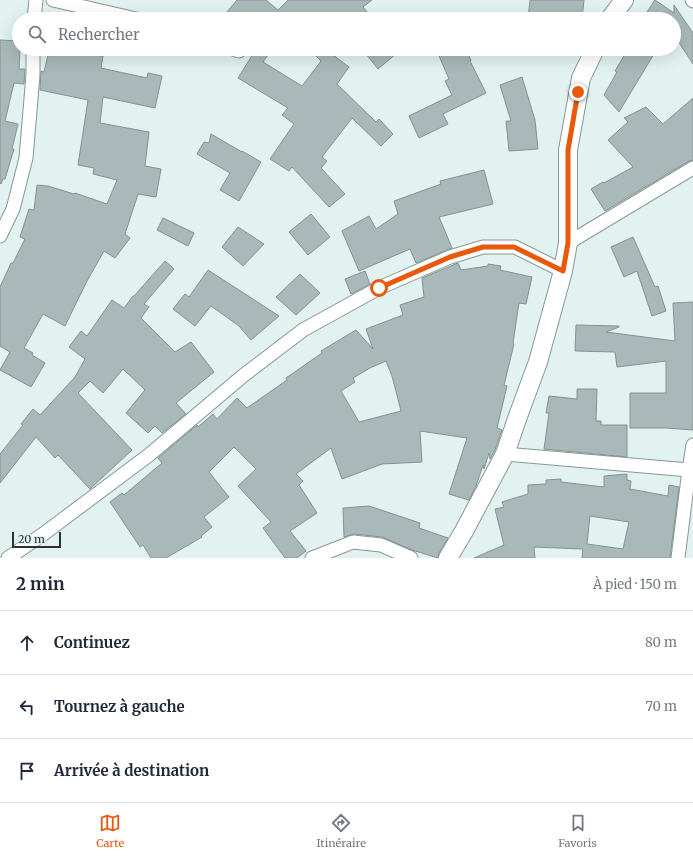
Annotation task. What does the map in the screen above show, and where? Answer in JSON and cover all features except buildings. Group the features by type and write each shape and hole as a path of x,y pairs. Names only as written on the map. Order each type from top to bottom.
{"street":[{"path":"35,12 36,0"},
{"path":"52,0 105,12"},
{"path":"615,12 624,0"},
{"path":"0,236 14,209 26,158 33,75 33,56"},
{"path":"448,558 505,454 538,362 563,271 568,243 568,150 581,78 592,56"},
{"path":"568,243 693,168"},
{"path":"8,558 42,536 149,454 244,375 302,330 379,288 450,257 483,247 514,247 563,271"},
{"path":"678,558 693,445"},
{"path":"505,454 689,470"},
{"path":"312,558 353,542 381,546 411,558"}],"route":[{"path":"379,288 450,257 483,247 514,247 563,271 568,243 568,150 578,92"}]}
